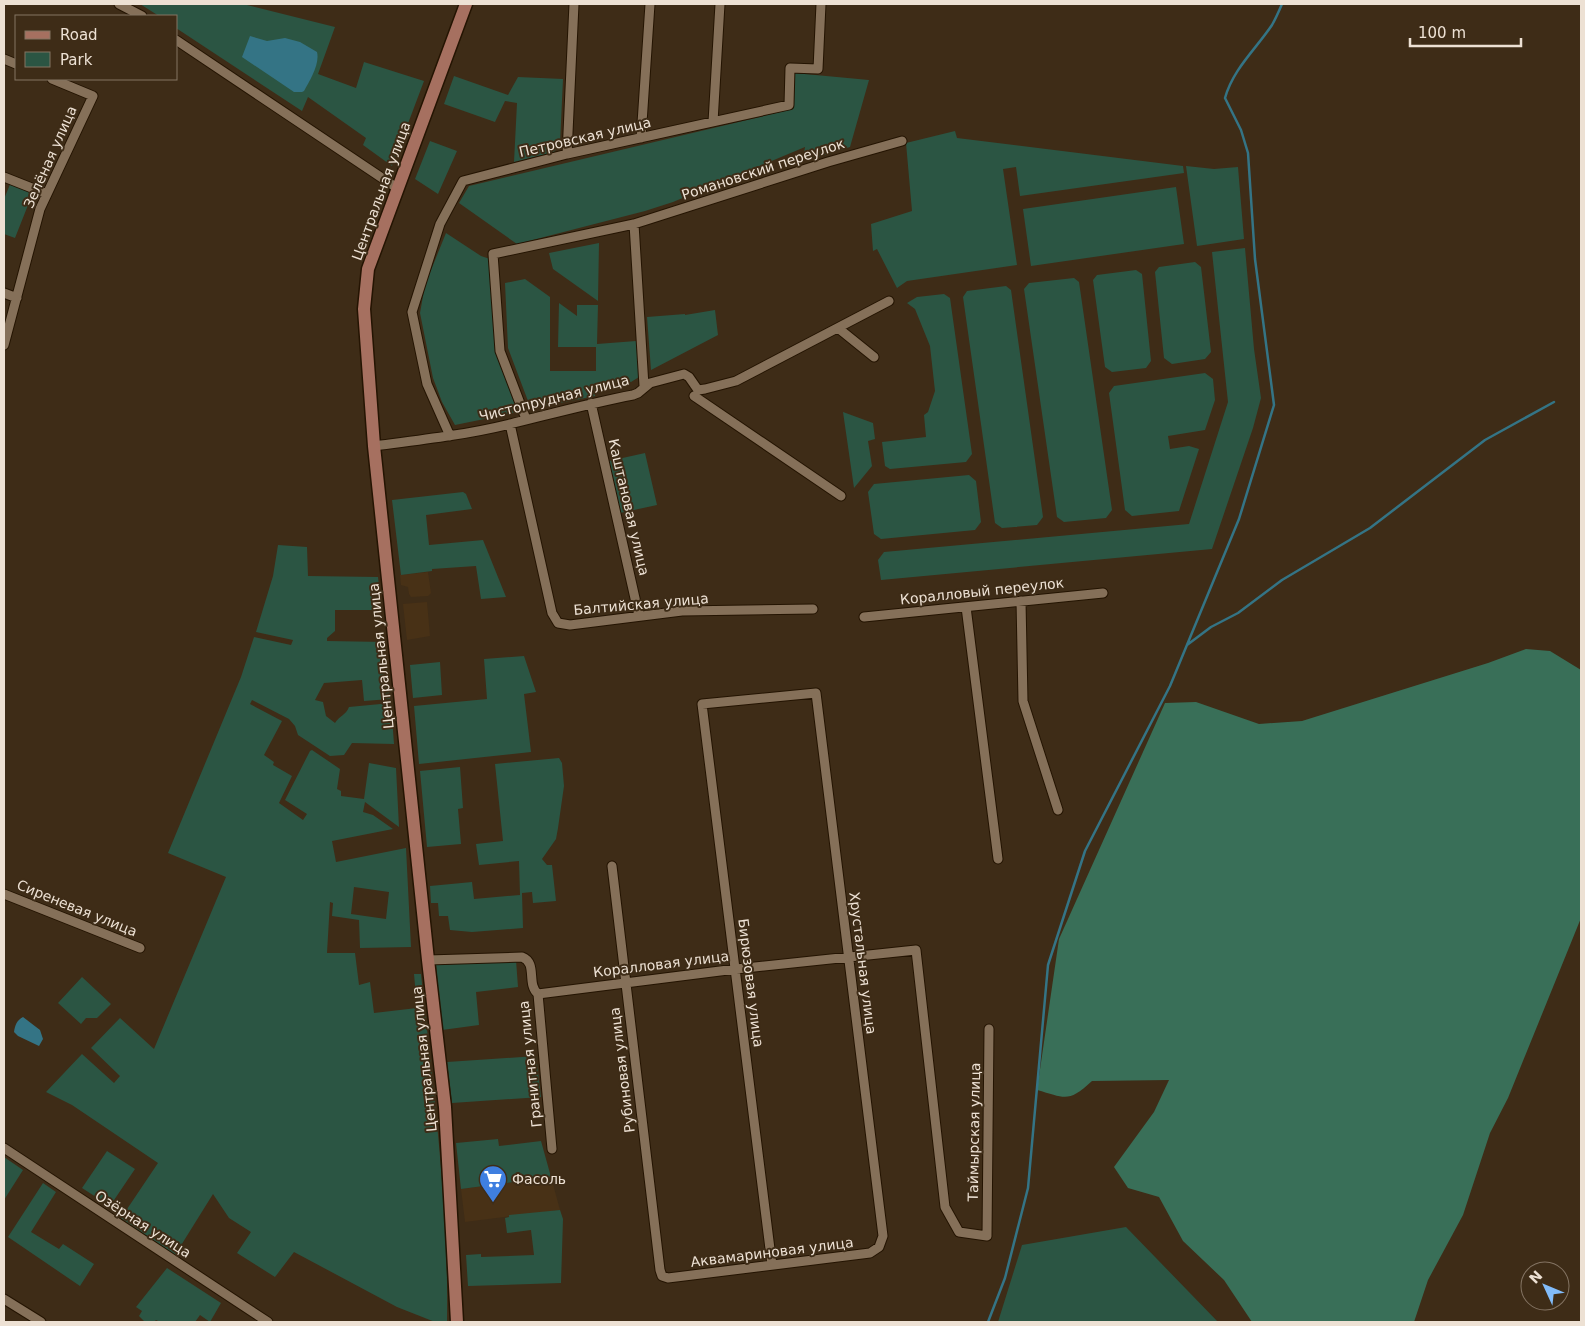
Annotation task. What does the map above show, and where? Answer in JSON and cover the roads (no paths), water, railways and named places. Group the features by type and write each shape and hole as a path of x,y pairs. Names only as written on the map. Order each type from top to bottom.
{"main road":[{"name":"Центральная улица","path":"457,1322 445,1107 374,446 364,309 368,269 466,4"}],"street":[{"path":"119,4 140,15"},
{"path":"567,154 574,4"},
{"path":"642,138 650,4"},
{"path":"714,122 720,4"},
{"name":"Петровская улица","path":"450,436 427,384 412,312 440,224 463,181 567,154 789,105 790,68 818,69 821,4"},
{"path":"178,41 397,188"},
{"name":"Зелёная улица","path":"4,345 40,209 93,96 54,80"},
{"name":"Романовский переулок","path":"634,224 828,162 902,141"},
{"path":"4,177 47,194"},
{"path":"526,419 500,351 493,254 634,224 644,386"},
{"path":"4,293 17,298"},
{"name":"Чистопрудная улица","path":"374,446 450,436 510,424 591,403 633,395 650,383 684,374 689,376 698,390 736,382 889,301"},
{"path":"838,328 874,357"},
{"path":"694,396 841,496"},
{"name":"Каштановая улица","path":"591,403 639,616"},
{"name":"Балтийская улица","path":"510,424 552,613 558,623 570,625 682,612 813,609"},
{"name":"Коралловый переулок","path":"864,618 1103,593"},
{"path":"1022,601 1023,701 1058,810"},
{"path":"966,606 998,859"},
{"name":"Бирюзовая улица","path":"772,1265 702,704 816,693"},
{"name":"Хрустальная улица","path":"816,693 883,1236"},
{"name":"Рубиновая улица","path":"612,866 660,1270"},
{"name":"Сиреневая улица","path":"4,894 140,948"},
{"name":"Коралловая улица","path":"538,994 736,969 916,950 945,1207 959,1232 987,1236"},
{"name":"Гранитная улица","path":"428,960 522,957 527,959 530,964 533,987 538,994 552,1149"},
{"name":"Таймырская улица","path":"987,1236 989,1029"},
{"name":"Озёрная улица","path":"4,1148 268,1322"},
{"name":"Аквамариновая улица","path":"660,1270 662,1276 668,1278 870,1253 879,1247 883,1236"},
{"path":"4,1299 41,1322"}],"water":[{"path":"250,36 267,41 285,38 300,42 317,52 316,67 304,91 294,92 242,57"},
{"path":"23,1017 40,1030 43,1039 39,1046 18,1036 14,1032 17,1023"}],"waterway":[{"path":"988,1322 1005,1278 1028,1188 1048,965 1085,851 1170,686 1239,519 1274,405 1255,259 1248,153 1241,130 1225,98 1233,78 1272,25 1282,4"},
{"path":"1187,645 1211,627 1238,613 1282,580 1370,528 1485,440 1554,402"}],"place":[{"name":"Фасоль","path":"493,1203"}]}
